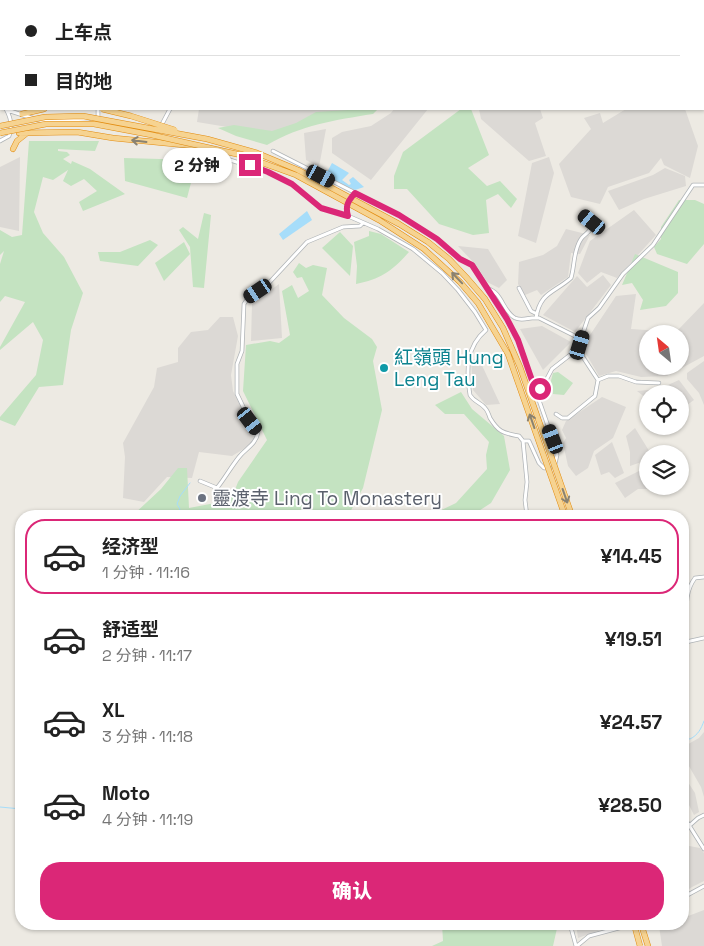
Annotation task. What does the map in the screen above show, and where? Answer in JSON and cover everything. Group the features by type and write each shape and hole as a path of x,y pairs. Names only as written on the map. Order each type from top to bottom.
{"highway":[{"path":"22,114 39,110"},
{"path":"105,110 132,116 264,156 311,176 428,242 457,267 484,299 509,340 570,510"},
{"path":"0,126 45,117 83,116 207,139"},
{"path":"0,132 46,124 94,124 205,146 267,164 305,180 379,220 411,240 444,266 478,302 508,354 563,510"},
{"path":"13,149 19,138 27,132"},
{"path":"20,133 77,132 113,138 205,146"},
{"path":"636,930 640,946"},
{"path":"643,930 648,946"}],"street":[{"path":"6,110 11,123 10,134"},
{"path":"9,110 46,121"},
{"path":"98,120 100,110"},
{"path":"0,141 10,134 20,133 46,121 69,119 98,120 157,132 169,110"},
{"path":"273,151 399,215 437,239 460,259 472,265 507,319 518,340 555,446 557,455 554,465 549,469 544,468 539,463 530,441 523,441"},
{"path":"230,160 268,172 292,184 321,208 348,216 378,229 413,249 442,273 475,312 486,330 471,347 469,357 470,395 473,400 485,408 492,422 499,430 506,435 519,436 523,441 527,482 525,500 526,510"},
{"path":"556,414 562,418 568,418 595,396 598,380 582,357 579,348 588,318 600,308 623,274 654,245 693,185 704,185"},
{"path":"348,216 346,208 355,193"},
{"path":"537,316 543,298 571,278 577,247 582,238 589,233 592,224 582,213"},
{"path":"219,497 217,488 239,456 257,440 258,432 250,421 237,394 237,364 242,351 244,304 248,298 267,285 307,242 344,227 360,226 363,223"},
{"path":"519,288 531,311 537,316 577,338 582,335"},
{"path":"488,289 497,295 511,316 526,320 537,316"},
{"path":"535,389 542,388 552,369 579,348"},
{"path":"598,380 608,376 619,376 636,382 659,383"},
{"path":"200,481 217,488"},
{"path":"689,594 695,578 704,577"},
{"path":"689,641 704,638"},
{"path":"704,815 690,826 704,849"},
{"path":"689,894 704,886"},
{"path":"572,930 576,946 589,936 612,930"}],"shaded area":[{"path":"199,110 368,110 270,134 197,122"},
{"path":"393,110 427,110 371,180 332,153 332,138 342,132 371,126"},
{"path":"479,110 540,110 543,118 535,123 546,156 529,161 481,119"},
{"path":"624,110 685,110 698,146 690,178 664,165 661,158 649,173 608,187 600,204 571,197 559,164 591,129 584,118 600,113 603,123"},
{"path":"326,129 319,167 306,160 304,133"},
{"path":"20,157 19,231 0,227 0,167"},
{"path":"549,157 554,173 536,243 518,236 532,163"},
{"path":"665,168 685,176 686,186 644,199 619,210 608,191 653,175"},
{"path":"634,210 656,235 617,278 601,272 587,283 578,273 590,241"},
{"path":"566,229 590,235 580,254 571,253 568,277 541,295 537,290 525,295 518,284 519,262 543,255 557,246"},
{"path":"458,246 488,249 507,280 499,288 487,282 476,265"},
{"path":"603,275 611,285 575,332 543,315 577,276 587,287"},
{"path":"279,284 282,338 251,341 252,304"},
{"path":"636,294 631,329 639,330 639,375 669,375 641,377 616,371 599,376 582,347 616,296"},
{"path":"704,303 704,356 689,364 689,325 683,325"},
{"path":"220,317 233,317 238,336 231,375 233,391 249,423 256,431 252,444 232,456 199,452 192,478 167,477 144,502 123,498 125,457 123,443 154,387 157,368 178,362 178,348 191,332 208,330"},
{"path":"542,326 571,342 543,370 520,329"},
{"path":"479,359 500,404 486,405 473,390 471,360"},
{"path":"704,361 704,405 699,393 687,379 689,372"},
{"path":"679,380 683,385 668,385"},
{"path":"689,393 694,400 689,404"},
{"path":"602,397 626,407 613,438 594,451 588,468 576,476 568,466 563,443 566,438 562,430 566,421"},
{"path":"635,428 645,445 639,445 639,463 630,466 630,452 626,436"},
{"path":"612,442 624,473 615,478 609,472 601,475 595,455"},
{"path":"639,471 639,489 625,498 615,483"},
{"path":"704,732 704,797 701,787 689,766 689,744 699,738"},
{"path":"689,784 695,793 699,812 694,815 689,805"},
{"path":"689,846 700,848 704,853 704,881 689,889"},
{"path":"704,910 704,946 662,946 660,930 689,930 689,916"},
{"path":"577,930 601,930 578,938"}],"green space":[{"path":"377,110 373,114 305,128 267,145 236,136 218,128 234,125 272,131 296,123 316,112"},
{"path":"460,110 471,110 489,155 468,168 487,186 500,181 517,199 511,208 498,194 486,200 489,233 473,235 439,224 407,189 394,189 394,176 403,152"},
{"path":"29,141 99,141 95,151 58,149 58,151 67,152 70,155 63,159 71,164 72,161 90,169 125,194 83,211 79,202 97,191 84,179 71,186 63,181 68,170 53,180 43,177 34,212 43,233 64,257 83,293 71,330 63,385 39,387 15,426 0,420 0,417 36,375 43,340 33,322 0,350 25,302 5,296 0,302 0,264 4,251 0,255 0,230 12,237 22,235"},
{"path":"124,158 197,160 187,198 125,181"},
{"path":"679,200 695,200 704,204 704,244 687,264 657,254 654,247 661,239 661,227"},
{"path":"204,213 211,215 204,288 193,287 190,247 179,230 183,227 198,239"},
{"path":"369,231 381,234 409,252 386,273 372,280 356,284 357,266 354,242 369,236"},
{"path":"340,232 353,246 350,276 322,248"},
{"path":"150,240 158,245 138,266 100,261 98,252 120,252"},
{"path":"184,242 190,254 164,281 155,263"},
{"path":"635,254 678,272 678,293 666,306 640,310 643,300 632,283 622,285"},
{"path":"299,263 306,268 313,265 327,268 322,295 344,318 372,339 377,347 373,361 382,410 363,488 351,510 138,510 161,489 178,468 187,468 189,508 215,503 233,495 238,482 267,440 243,391 246,345 270,341 279,343 290,335 282,291 292,285 298,298 309,291 302,277 297,278 293,272"},
{"path":"558,372 573,383 564,395 553,394 550,384 553,373"},
{"path":"461,392 472,409 504,436 510,470 491,503 480,510 441,510 456,503 487,469 486,455 489,442 464,414 445,414 435,405"},
{"path":"442,930 557,930 553,946 432,946 443,941"}],"water":[{"path":"332,163 349,173 342,180 349,185 351,184 349,180 353,177 364,187 355,190 325,176"},
{"path":"307,211 312,220 283,240 279,234"}],"waterway":[{"path":"179,510 177,504 180,496 190,483"},
{"path":"689,739 699,732 704,721"},
{"path":"0,807 15,808"}],"place":[{"name":"紅嶺頭 Hung Leng Tau","path":"384,368"},
{"name":"靈渡寺 Ling To Monastery","path":"202,498"}],"route":[{"path":"250,165 292,184 321,208 348,216 346,208 355,193 399,215 437,239 460,259 474,266 478,276 507,319 518,340 535,389 540,389"}]}
